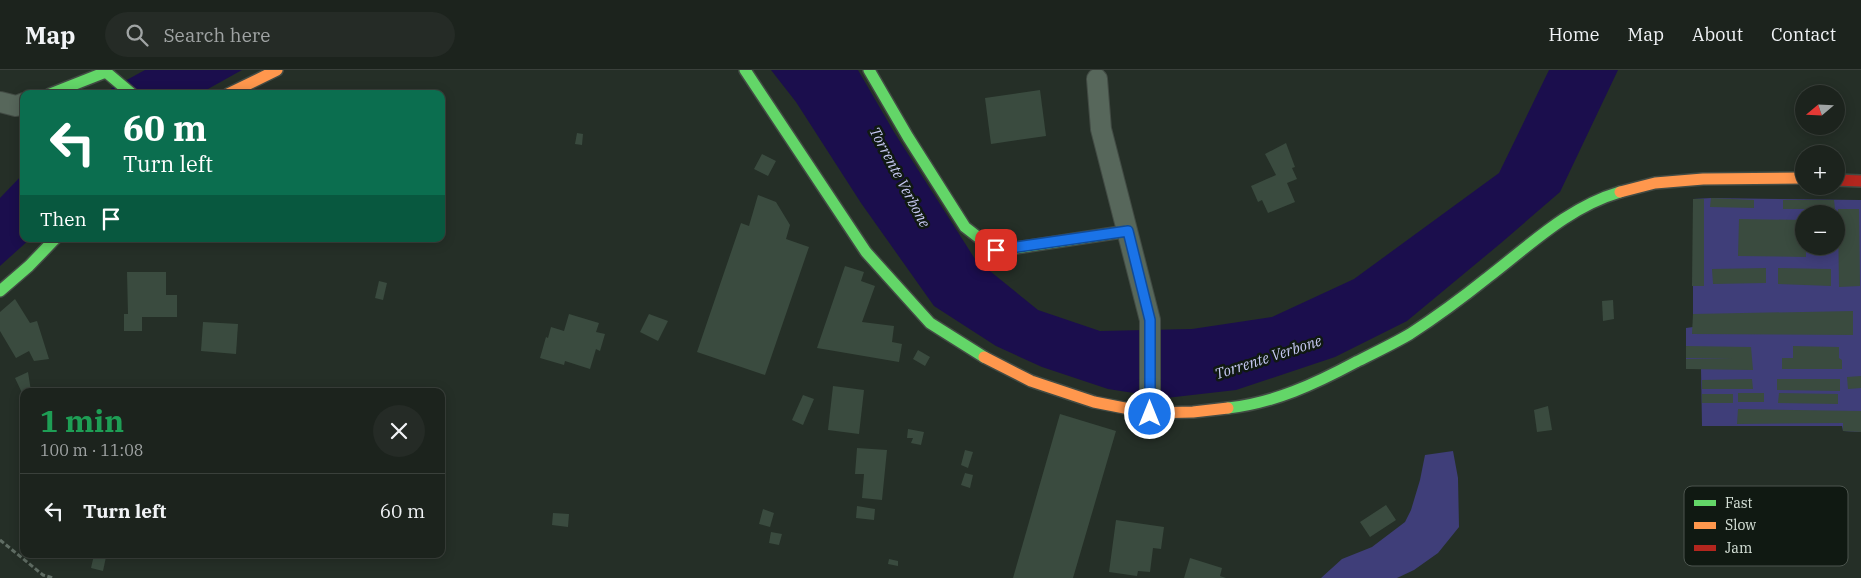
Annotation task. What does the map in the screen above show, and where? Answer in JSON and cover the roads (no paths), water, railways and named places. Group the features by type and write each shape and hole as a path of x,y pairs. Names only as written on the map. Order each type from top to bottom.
{"main road":[{"path":"236,90 277,70"},
{"path":"745,70 866,252 930,323 972,351 1031,381 1094,402 1150,408 1193,412 1248,406 1282,396 1324,379 1409,334 1464,296 1569,214 1600,198 1655,183 1703,179 1795,178"},
{"path":"869,70 908,137 965,227 996,250 1128,231"},
{"path":"60,90 106,72 127,90"},
{"path":"1845,180 1861,181"},
{"path":"0,291 52,242"}],"street":[{"path":"1097,79 1101,129 1150,320 1150,408"},
{"path":"0,102 16,106 20,104"}],"water":[{"path":"145,70 242,70 206,90 108,90"},
{"name":"Torrente Verbone","path":"771,70 858,70 894,132 975,259 1038,310 1100,331 1192,329 1272,317 1354,279 1499,173 1549,70 1618,70 1560,192 1407,321 1335,357 1236,390 1166,398 1108,389 1042,367 996,346 934,306 861,203 796,102"},
{"path":"20,177 20,242 27,242 0,266 0,198"}]}
